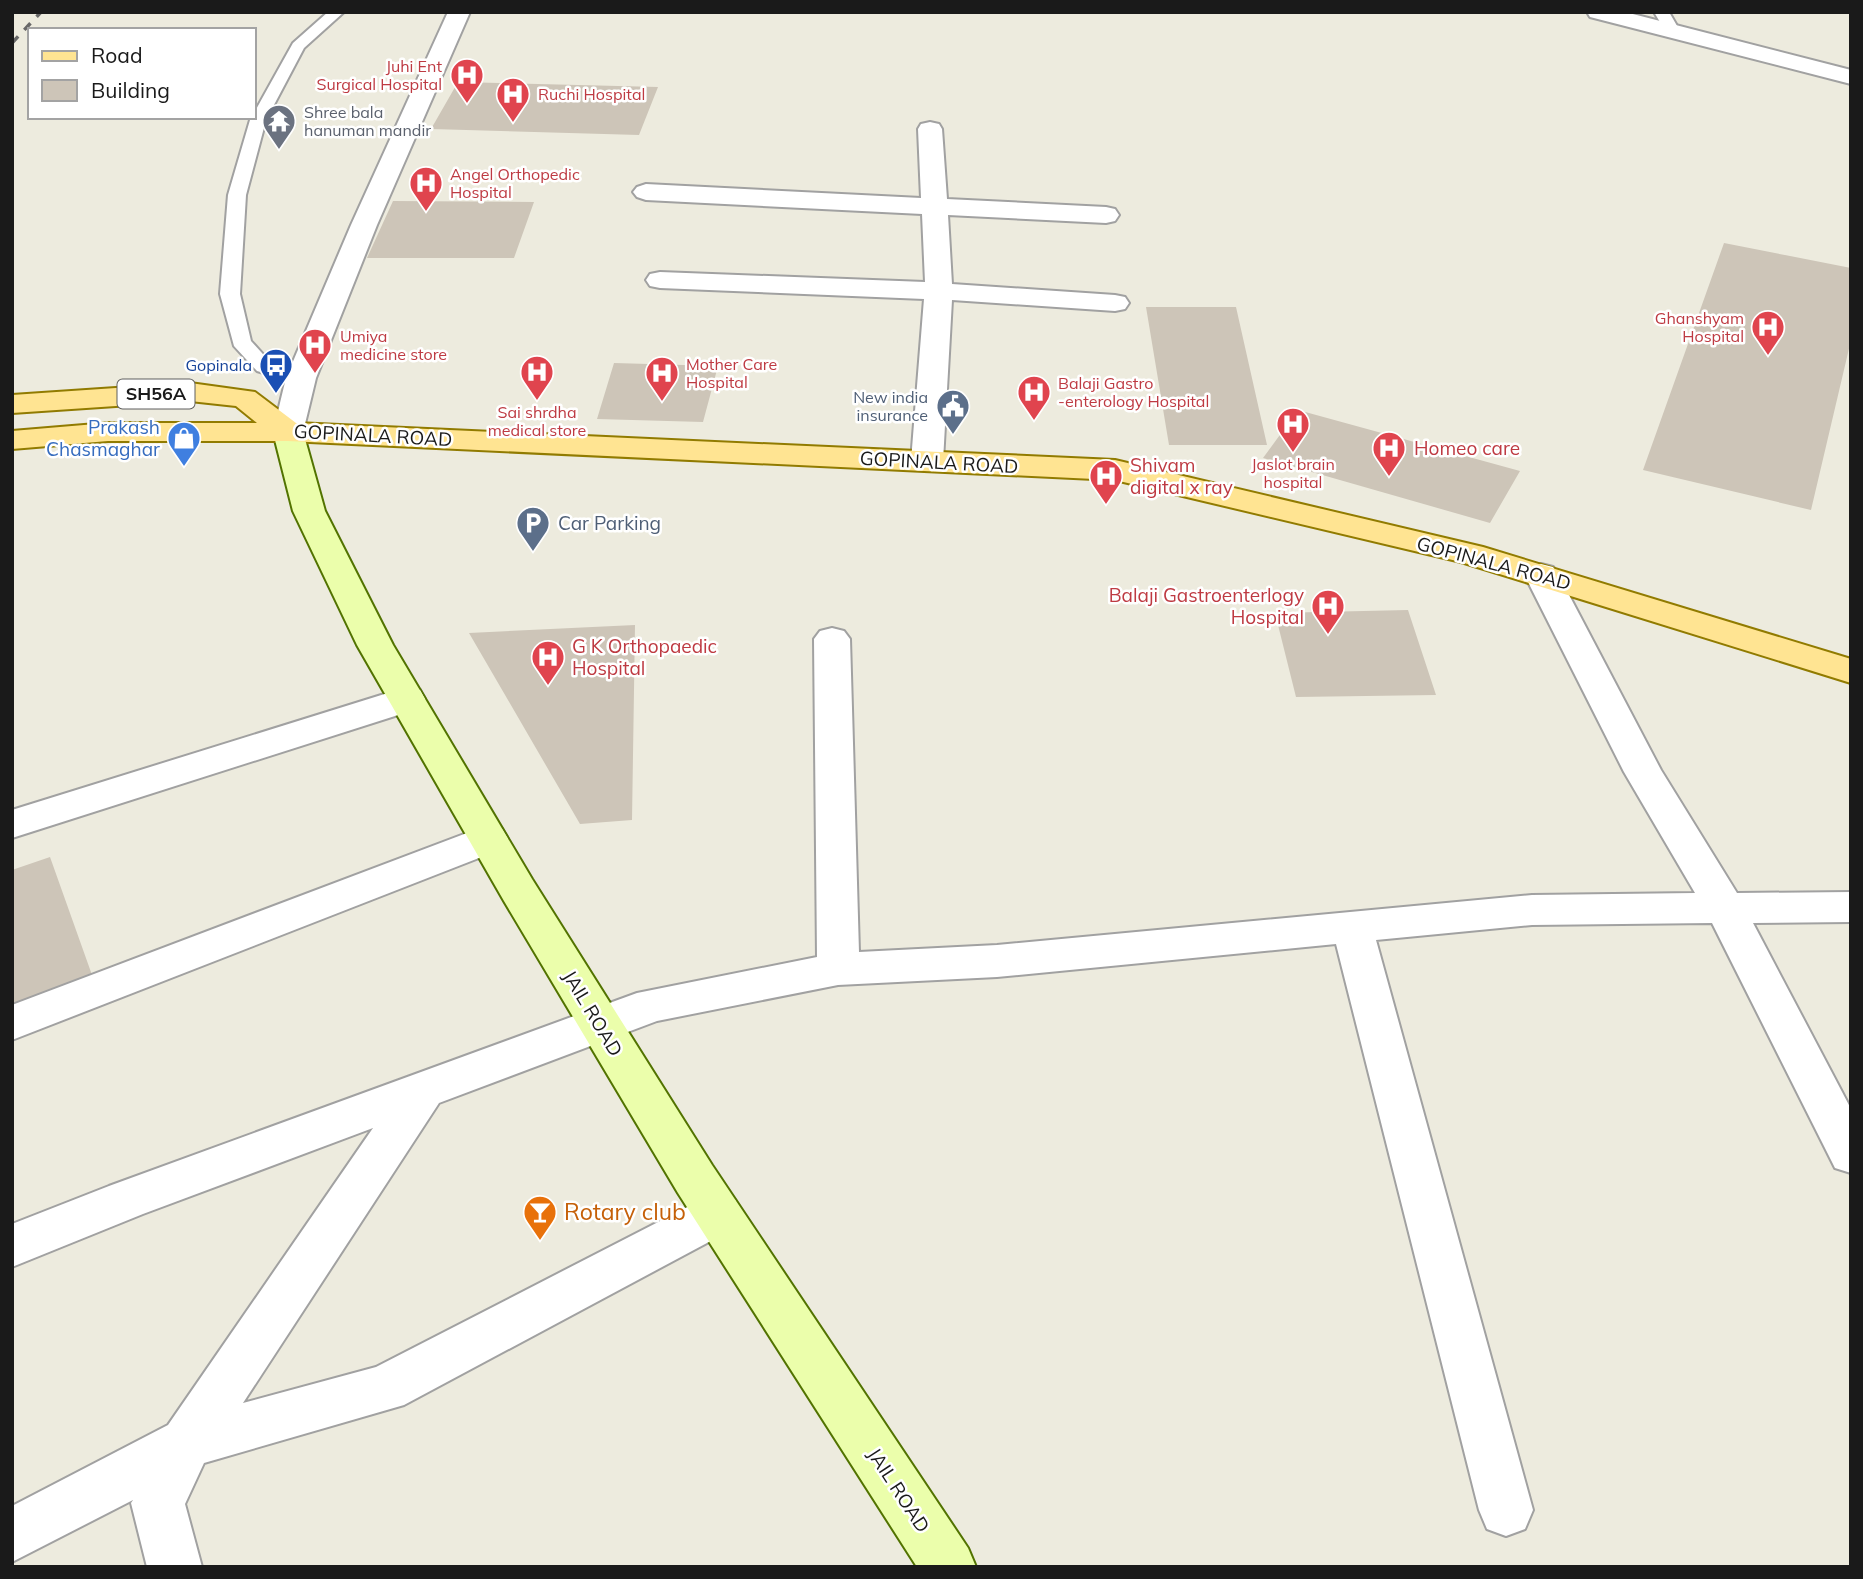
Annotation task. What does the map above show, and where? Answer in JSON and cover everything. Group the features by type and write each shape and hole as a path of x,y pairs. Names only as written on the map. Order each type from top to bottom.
{"main road":[{"name":"GOPINALA ROAD","path":"12,404 190,391 244,398 288,432 1115,470 1471,554 1851,671"},
{"path":"12,440 108,432 288,432"}],"street":[{"path":"288,432 301,377 459,12"},
{"path":"1598,12 1667,22 1851,77"},
{"path":"927,461 939,291 930,130"},
{"path":"646,192 1106,215"},
{"path":"660,280 939,291 1115,303"},
{"name":"JAIL ROAD","path":"288,432 309,511 375,645 599,1024 718,1214 949,1567"},
{"path":"1541,574 1643,772 1726,908 1851,1154"},
{"path":"832,639 838,969"},
{"path":"12,824 407,699"},
{"path":"12,1023 488,839"},
{"path":"12,1246 126,1200 652,1005 838,969 997,961 1532,910 1851,907"},
{"path":"1352,927 1506,1510"},
{"path":"175,1567 158,1503 187,1443 424,1089"},
{"path":"12,1535 187,1443 386,1388 718,1214"}],"lane":[{"path":"301,377 264,367 241,342 230,294 237,195 258,120 298,46 337,12"}],"building":[{"path":"458,82 658,87 639,135 431,129"},
{"path":"393,201 534,202 514,258 367,258"},
{"path":"1724,243 1851,268 1851,340 1811,510 1643,470"},
{"path":"1146,307 1236,307 1267,445 1169,445"},
{"path":"614,363 718,366 703,422 597,419"},
{"path":"1298,410 1520,471 1490,523 1263,458"},
{"path":"1408,610 1436,695 1296,697 1275,613"},
{"path":"635,625 632,820 580,824 469,633"},
{"path":"50,857 92,975 12,1005 12,870"}],"railway":[{"path":"12,43 41,12"}],"place":[{"name":"Juhi Ent Surgical Hospital","path":"467,105"},
{"name":"Ruchi Hospital","path":"513,124"},
{"name":"Shree bala hanuman mandir","path":"279,151"},
{"name":"Angel Orthopedic Hospital","path":"426,213"},
{"name":"Ghanshyam Hospital","path":"1768,357"},
{"name":"Umiya medicine store","path":"315,375"},
{"name":"Gopinala","path":"276,395"},
{"name":"Sai shrdha medical store","path":"537,402"},
{"name":"Mother Care Hospital","path":"662,403"},
{"name":"Balaji Gastro -enterology Hospital","path":"1034,422"},
{"name":"New india insurance","path":"953,436"},
{"name":"Jaslot brain hospital","path":"1293,454"},
{"name":"Prakash Chasmaghar","path":"184,468"},
{"name":"Homeo care","path":"1389,478"},
{"name":"Shivam digital x ray","path":"1106,506"},
{"name":"Car Parking","path":"533,553"},
{"name":"Balaji Gastroenterlogy Hospital","path":"1328,636"},
{"name":"G K Orthopaedic Hospital","path":"548,687"},
{"name":"Rotary club","path":"540,1242"}]}
